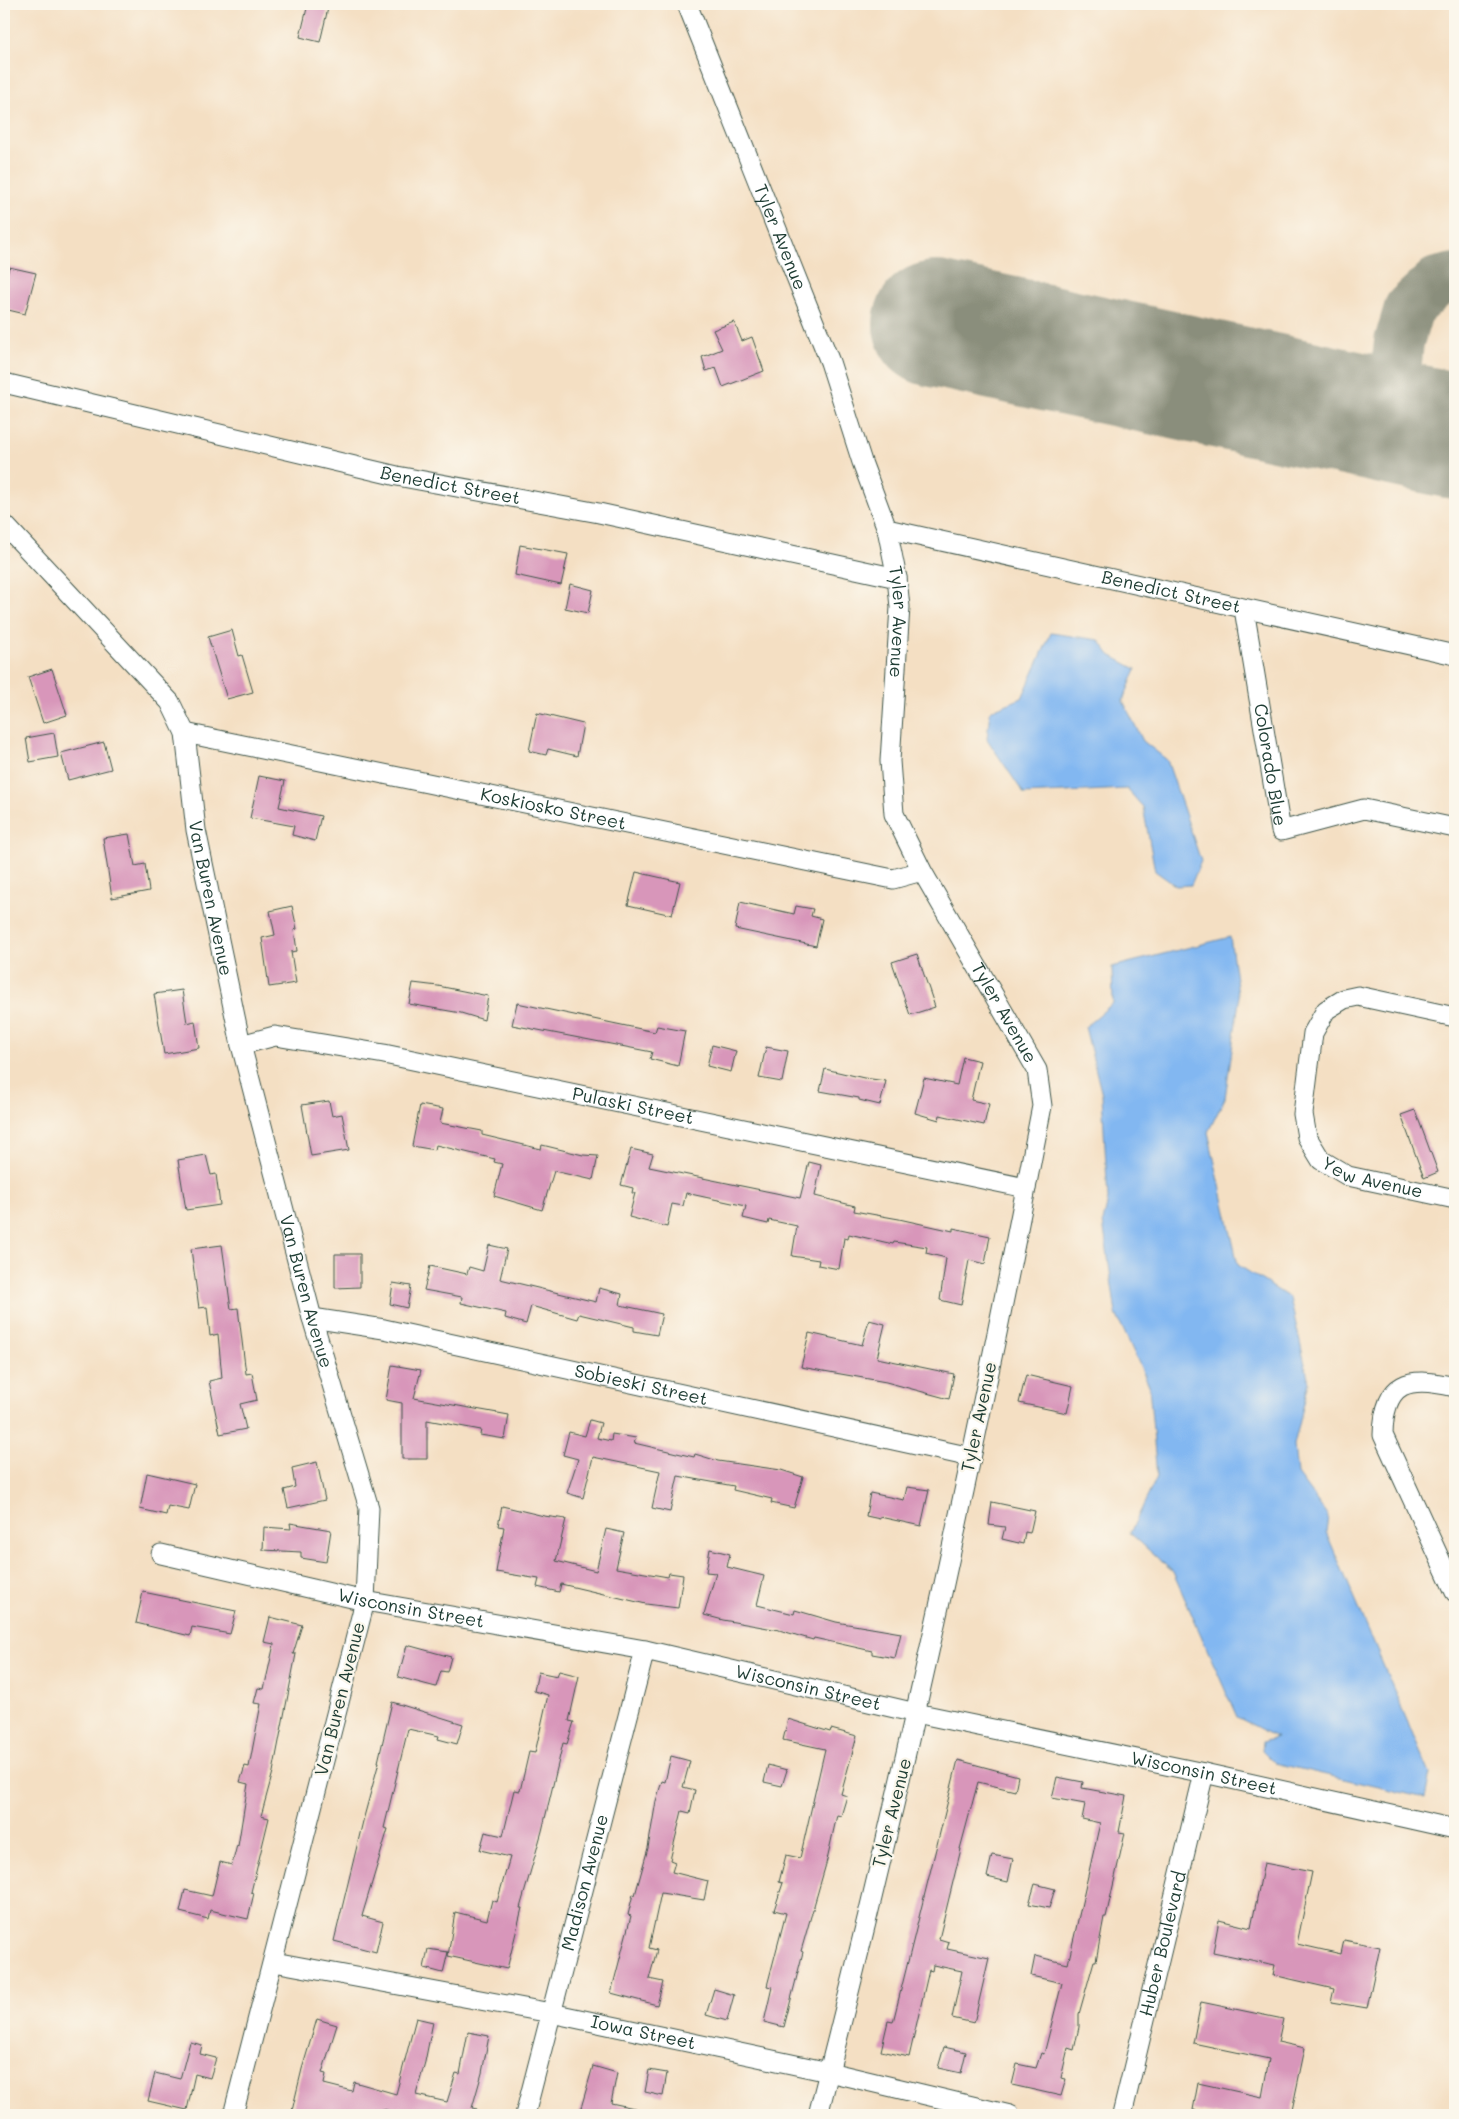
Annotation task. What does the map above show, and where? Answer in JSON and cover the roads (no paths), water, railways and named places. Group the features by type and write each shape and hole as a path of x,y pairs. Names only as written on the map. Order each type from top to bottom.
{"street":[{"name":"Tyler Avenue","path":"687,4 830,362 862,462 887,529 897,578 900,607 890,761 894,814 922,871 1037,1070 1042,1106 971,1457 916,1713 818,2115"},
{"name":"Benedict Street","path":"4,383 397,476 599,513 897,578"},
{"name":"Van Buren Avenue","path":"4,524 170,702 185,733 196,830 241,1045 312,1318 369,1508 365,1601 274,1962 233,2115"},
{"name":"Benedict Street","path":"887,529 1455,655"},
{"name":"Colorado Blue","path":"1244,609 1281,831 1364,809 1455,828"},
{"name":"Koskiosko Street","path":"185,733 893,879 922,871"},
{"name":"Yew Avenue","path":"1455,1017 1358,996 1344,999 1326,1010 1313,1033 1303,1114 1307,1137 1321,1160 1348,1176 1455,1199"},
{"name":"Pulaski Street","path":"241,1045 275,1036 384,1054 1026,1188"},
{"name":"Sobieski Street","path":"312,1318 384,1330 971,1457"},
{"path":"1454,1586 1383,1435 1383,1414 1393,1394 1410,1382 1432,1382 1455,1387"},
{"name":"Wisconsin Street","path":"160,1554 365,1601 645,1650 916,1713 1204,1773 1455,1829"},
{"name":"Madison Avenue","path":"525,2115 645,1650"},
{"name":"Huber Boulevard","path":"1122,2115 1204,1773"},
{"name":"Iowa Street","path":"274,1962 551,2013 829,2072 1010,2115"}],"water":[{"path":"1051,633 1099,640 1110,655 1136,669 1123,701 1143,741 1167,760 1201,861 1191,885 1176,886 1155,871 1143,807 1127,789 1024,794 987,739 990,711 1022,698"},
{"path":"1230,937 1239,1001 1225,1098 1208,1132 1238,1265 1290,1298 1309,1382 1294,1445 1297,1474 1328,1516 1326,1532 1430,1774 1425,1798 1275,1763 1262,1750 1263,1741 1276,1737 1237,1717 1173,1572 1130,1533 1157,1477 1149,1385 1116,1314 1103,1222 1108,1200 1102,1095 1085,1027 1113,1003 1112,967"}]}
